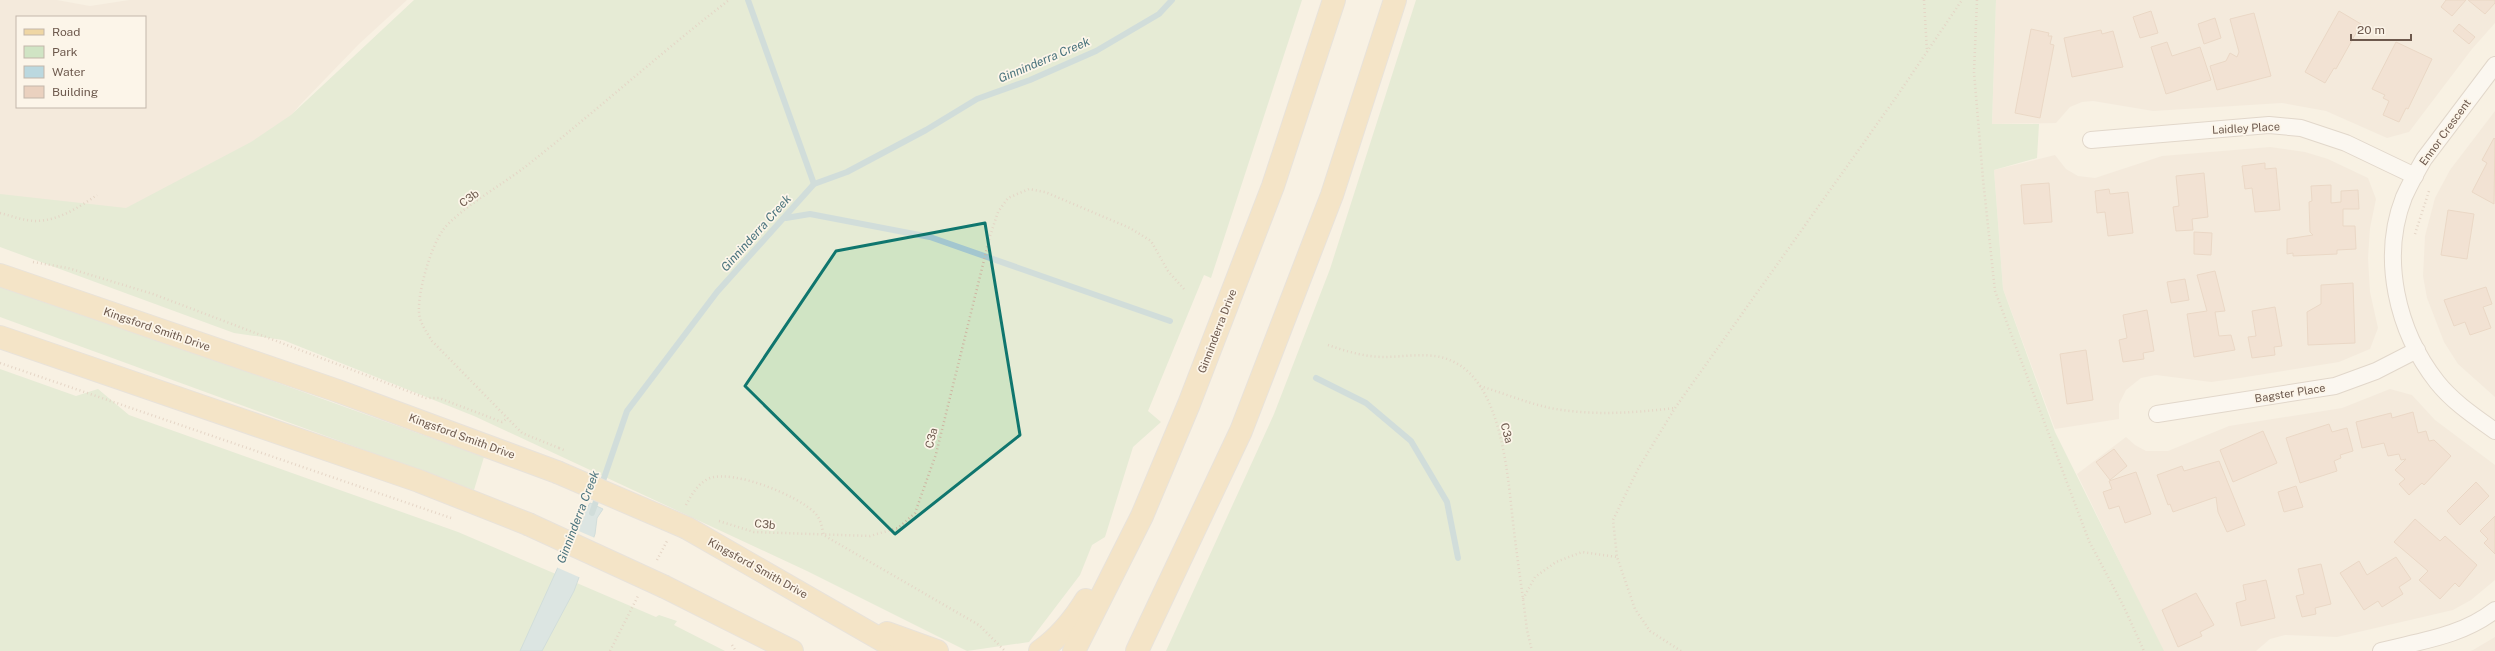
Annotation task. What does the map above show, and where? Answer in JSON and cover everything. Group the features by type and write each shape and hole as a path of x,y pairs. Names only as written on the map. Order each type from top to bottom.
{"main road":[{"name":"Ginninderra Drive","path":"1074,651 1142,516 1189,404 1273,186 1334,0"},
{"path":"1137,651 1241,431 1332,195 1395,0"},
{"name":"Kingsford Smith Drive","path":"0,275 338,390 556,472 687,528 850,620 901,651"},
{"path":"0,337 404,476 528,524 665,587 792,651"},
{"path":"1040,651 1056,640 1070,624 1142,516"},
{"path":"1154,651 1180,562"},
{"path":"850,620 936,651"}],"street":[{"name":"Ennor Crescent","path":"2495,64 2424,159 2404,197 2394,241 2393,264 2397,297 2403,319 2417,350 2437,382 2464,409 2495,431"},
{"name":"Laidley Place","path":"2091,140 2269,125 2301,128 2346,143 2415,176"},
{"name":"Bagster Place","path":"2157,414 2335,386 2376,371 2417,350"},
{"path":"2381,651 2454,633 2483,619 2495,610"}],"path":[{"name":"C3b","path":"559,448 522,433 432,341 420,320 419,306 438,237 446,226 525,168 668,47 729,0"},
{"path":"1924,0 1927,52"},
{"path":"1681,651 1650,630 1635,609 1617,556 1613,520 1638,469 1676,408 1962,0"},
{"path":"1977,0 1974,72 1983,179 1996,291 2089,542 2123,605 2144,651"},
{"path":"2412,241 2430,186"},
{"name":"C3a","path":"824,536 870,536 898,528 915,514 936,454 990,236 998,212 1008,198 1029,189 1045,192 1130,228 1151,241 1168,271 1184,289"},
{"path":"0,213 29,221 50,218 72,212 97,195"},
{"path":"29,262 68,268 153,294 426,398 439,398 502,422 508,418"},
{"name":"C3a","path":"1328,345 1347,352 1382,357 1436,356 1453,361 1468,371 1479,386 1497,424 1504,454 1523,599 1532,651"},
{"path":"0,363 456,520"},
{"path":"1479,386 1549,407 1582,413 1622,415 1676,408"},
{"name":"C3b","path":"713,518 754,532 824,536"},
{"path":"824,536 978,625 1005,651"},
{"path":"1523,599 1535,577 1556,562 1582,552 1617,556"}],"highlighted area":[{"path":"985,223 1020,435 895,534 745,386 836,251"}],"shaded area":[{"path":"0,0 57,0 90,6 129,0 407,0 359,44 299,106 235,184 178,267 0,206"},
{"path":"1996,0 2495,0 2495,23 2472,49 2409,132 2387,138 2326,111 2282,103 2153,111 2093,101 2082,102 2070,107 2056,123 1992,124"},
{"path":"2495,111 2495,397 2458,364 2444,342 2427,298 2423,276 2425,236 2435,198 2450,170"},
{"path":"2270,147 2305,152 2328,159 2368,178 2376,199 2370,228 2368,258 2370,292 2378,328 2370,349 2339,362 2211,382 2156,375 2141,378 2126,390 2119,404 2119,419 2055,429 2003,289 1994,170 2055,155 2066,169 2078,176 2095,178 2162,156"},
{"path":"2390,389 2412,395 2435,420 2495,465 2495,580 2471,600 2453,610 2337,637 2285,635 2270,639 2256,651 2163,651 2077,474 2126,437 2135,445 2146,451 2168,451 2229,426 2342,408"},
{"path":"2495,637 2495,651 2470,651 2473,650"}],"green space":[{"path":"414,0 1302,0 1211,278 1204,275 1148,411 1161,422 1133,447 1105,537 1092,545 1080,575 1029,642 967,651 807,571 474,416 283,340 234,333 0,247 0,194 126,208 251,142 291,115"},
{"path":"1416,0 1996,0 1992,124 2039,124 2037,158 1994,170 2003,289 2055,432 2164,651 1166,651 1274,414 1330,269"},
{"path":"0,283 484,457 474,490 0,317"},
{"path":"0,369 76,396 98,389 129,415 458,532 656,617 659,615 677,621 674,625 725,651 0,651"}],"water":[{"path":"590,503 603,509 597,518 595,534 574,591 542,651 520,651 578,523"}],"pier":[{"path":"574,529 595,538 581,578 556,567"}],"building":[{"path":"2446,0 2466,0 2452,16 2441,7"},
{"path":"2468,0 2495,0 2495,3 2485,14"},
{"path":"2151,11 2158,33 2140,38 2133,17"},
{"path":"2339,11 2361,24 2336,69 2334,68 2325,83 2305,72"},
{"path":"2254,13 2271,76 2217,90 2210,66 2226,61 2230,53 2237,57 2239,52 2230,19"},
{"path":"2215,18 2221,38 2204,44 2198,24"},
{"path":"2459,24 2475,37 2469,44 2453,31"},
{"path":"2031,29 2049,33 2048,36 2052,36 2050,44 2054,45 2040,118 2015,113"},
{"path":"2101,30 2102,34 2113,31 2123,67 2072,77 2064,38"},
{"path":"2167,42 2172,56 2200,47 2211,80 2166,94 2151,47"},
{"path":"2396,42 2432,59 2408,109 2406,108 2399,122 2383,115 2389,101 2383,98 2385,95 2372,89"},
{"path":"2494,138 2494,204 2472,192 2487,163 2482,160"},
{"path":"2265,163 2265,169 2276,168 2280,210 2255,212 2252,188 2245,189 2242,166"},
{"path":"2204,173 2208,217 2192,219 2193,230 2176,231 2173,207 2179,206 2176,176"},
{"path":"2049,183 2052,222 2024,224 2021,185"},
{"path":"2331,185 2331,203 2341,202 2341,191 2358,190 2359,209 2343,209 2343,226 2355,226 2356,249 2337,250 2337,254 2293,256 2293,253 2287,254 2287,239 2313,235 2310,232 2309,202 2312,201 2311,186"},
{"path":"2109,189 2110,194 2128,192 2133,233 2108,236 2105,212 2097,213 2095,191"},
{"path":"2448,210 2474,214 2467,259 2441,255"},
{"path":"2194,232 2212,233 2211,255 2194,254"},
{"path":"2215,271 2225,311 2215,312 2219,336 2231,335 2235,350 2194,357 2187,314 2207,311 2197,275"},
{"path":"2185,279 2189,300 2171,303 2167,282"},
{"path":"2353,283 2355,343 2308,345 2307,312 2321,304 2321,285"},
{"path":"2486,287 2492,304 2483,307 2491,328 2470,335 2465,322 2454,326 2444,300"},
{"path":"2275,307 2282,346 2274,347 2275,355 2252,358 2248,337 2256,336 2252,311"},
{"path":"2147,310 2154,351 2143,353 2144,359 2123,362 2119,340 2127,338 2123,315"},
{"path":"2086,350 2093,400 2067,404 2060,354"},
{"path":"2413,412 2418,433 2426,431 2429,441 2434,440 2451,456 2424,485 2422,483 2409,495 2399,484 2405,479 2395,470 2406,459 2401,460 2399,454 2388,456 2384,443 2362,448 2356,422 2391,413 2392,418"},
{"path":"2329,424 2332,432 2347,428 2353,451 2340,455 2341,458 2334,461 2337,471 2300,483 2286,438"},
{"path":"2263,431 2277,463 2233,482 2220,450"},
{"path":"2114,449 2127,466 2110,480 2096,462"},
{"path":"2219,461 2245,525 2227,532 2218,512 2216,497 2173,512 2170,504 2168,505 2157,475 2182,466 2184,471"},
{"path":"2136,472 2151,514 2125,523 2119,506 2109,509 2103,492 2112,489 2109,481"},
{"path":"2476,482 2489,496 2460,525 2447,511"},
{"path":"2296,486 2303,507 2284,512 2278,492"},
{"path":"2495,516 2495,554 2484,543 2488,539 2480,531"},
{"path":"2415,519 2440,541 2445,536 2477,565 2459,587 2455,583 2440,599 2419,580 2428,571 2394,542"},
{"path":"2396,557 2411,579 2399,587 2403,594 2382,607 2378,601 2364,610 2340,573 2359,561 2367,575"},
{"path":"2321,564 2331,604 2315,608 2316,614 2302,617 2296,596 2304,594 2298,569"},
{"path":"2266,580 2275,618 2241,626 2236,603 2246,600 2243,585"},
{"path":"2196,593 2214,625 2200,632 2202,636 2178,647 2162,610"}],"waterway":[{"path":"748,0 814,184"},
{"name":"Ginninderra Creek","path":"592,513 627,411 717,292 814,184 847,172 926,130 977,99 1030,80 1096,51 1159,14 1172,0"},
{"path":"786,218 810,214 930,237 1170,321"},
{"path":"1316,378 1366,403 1411,441 1447,502 1458,558"}]}
